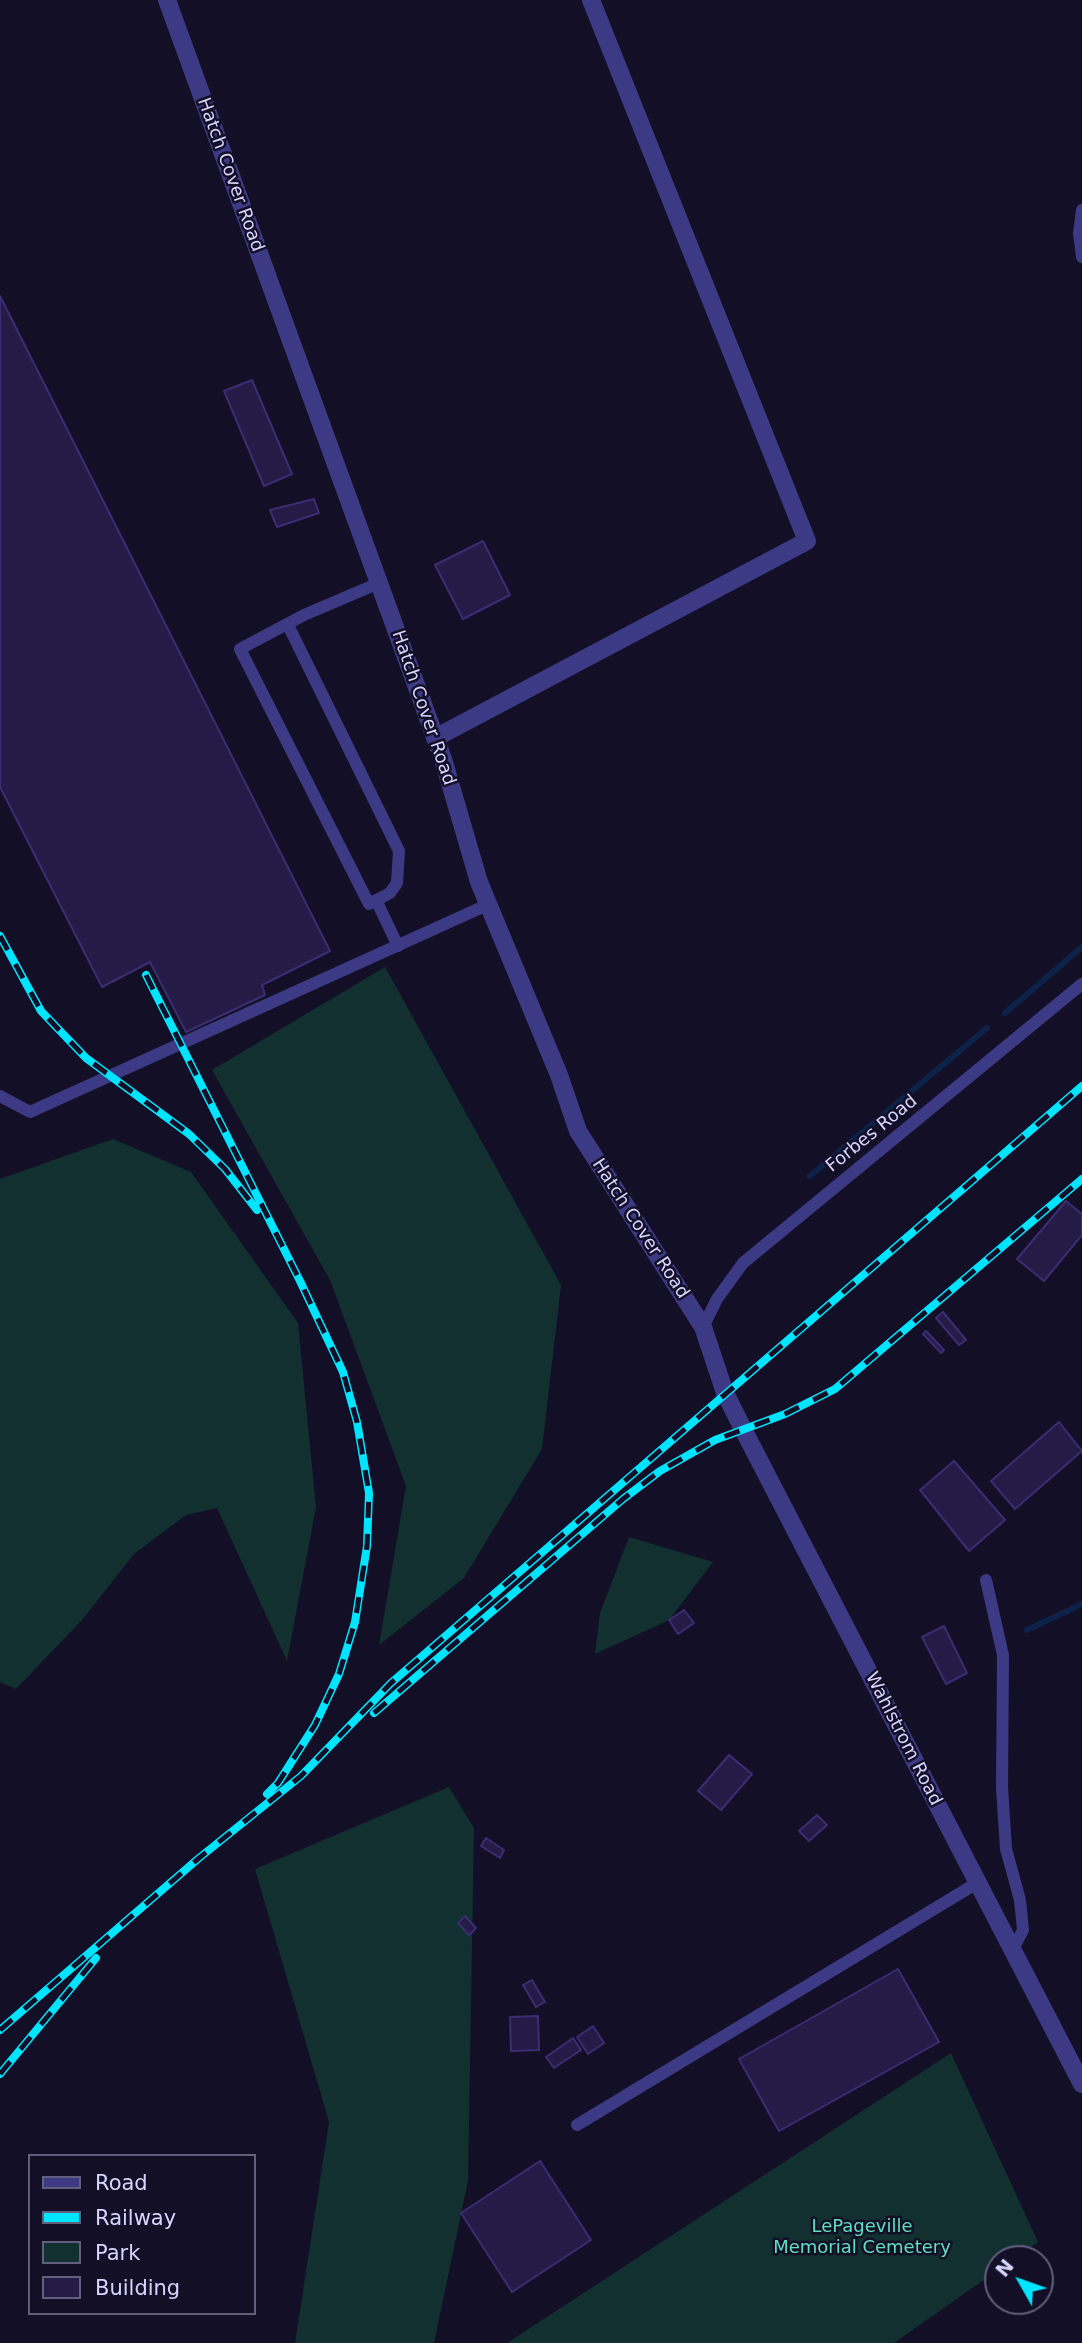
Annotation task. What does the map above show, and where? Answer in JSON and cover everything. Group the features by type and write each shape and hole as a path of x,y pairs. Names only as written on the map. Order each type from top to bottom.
{"street":[{"name":"Hatch Cover Road","path":"167,0 435,738 487,905 559,1075 578,1131 703,1327 725,1393"},
{"path":"435,738 807,541 591,0"},
{"name":"Wahlstrom Road","path":"725,1393 1082,2084"}],"lane":[{"path":"1082,210 1079,233 1082,257"},
{"path":"288,625 398,851 397,883 390,893 369,904 240,649 288,625 379,583"},
{"path":"376,900 398,946"},
{"path":"0,1096 30,1112 487,905"},
{"name":"Forbes Road","path":"703,1327 717,1299 743,1263 1082,984"},
{"path":"986,1580 1003,1656 1006,1849 1020,1900 1023,1930 1012,1951"},
{"path":"577,2125 977,1883"}],"green space":[{"path":"385,967 561,1285 542,1449 464,1578 379,1645 406,1486 330,1280 212,1070"},
{"path":"113,1139 191,1172 298,1323 316,1507 287,1661 217,1508 186,1515 134,1554 82,1620 16,1689 0,1682 0,1179"},
{"path":"629,1537 713,1562 669,1620 595,1654 600,1613"},
{"path":"449,1787 474,1828 468,2181 434,2343 295,2343 329,2122 255,1869"},
{"name":"LePageville Memorial Cemetery","path":"951,2053 1038,2242 1034,2245 984,2245 984,2280 894,2343 507,2343"}],"building":[{"path":"0,296 330,951 262,985 265,995 186,1032 150,962 102,987 0,787"},
{"path":"252,380 292,474 264,486 224,391"},
{"path":"314,499 319,513 277,527 270,510"},
{"path":"483,541 510,595 463,619 435,565"},
{"path":"1066,1201 1082,1214 1082,1235 1044,1281 1017,1259"},
{"path":"943,1312 966,1340 959,1345 936,1318"},
{"path":"926,1331 944,1350 941,1353 923,1334"},
{"path":"1059,1422 1082,1451 1015,1509 991,1481"},
{"path":"954,1461 1005,1520 969,1551 920,1490"},
{"path":"684,1610 694,1623 678,1634 669,1620"},
{"path":"944,1626 967,1673 946,1684 922,1637"},
{"path":"729,1755 752,1774 721,1810 698,1791"},
{"path":"817,1815 827,1825 809,1841 799,1831"},
{"path":"486,1838 504,1850 500,1858 481,1846"},
{"path":"465,1916 476,1928 469,1935 458,1923"},
{"path":"898,1969 939,2042 779,2131 739,2059"},
{"path":"532,1980 545,2002 536,2007 523,1985"},
{"path":"538,2016 539,2050 511,2051 510,2017"},
{"path":"593,2026 604,2043 588,2054 577,2037"},
{"path":"573,2038 581,2050 554,2068 546,2057"},
{"path":"540,2161 591,2240 512,2292 461,2213"}],"waterway":[{"path":"1005,1013 1082,947"},
{"path":"810,1176 987,1028"},
{"path":"1027,1630 1082,1604"}],"railway":[{"path":"0,936 41,1011 86,1058 189,1134 225,1169 257,1210"},
{"path":"146,975 343,1372 357,1422 369,1493 367,1546 355,1622 339,1674 315,1725 278,1783 267,1794"},
{"path":"0,2030 199,1858 301,1776 391,1683 1082,1086"},
{"path":"374,1713 623,1499 660,1471 715,1440 785,1414 835,1389 1082,1179"},
{"path":"0,2074 96,1958"}]}
